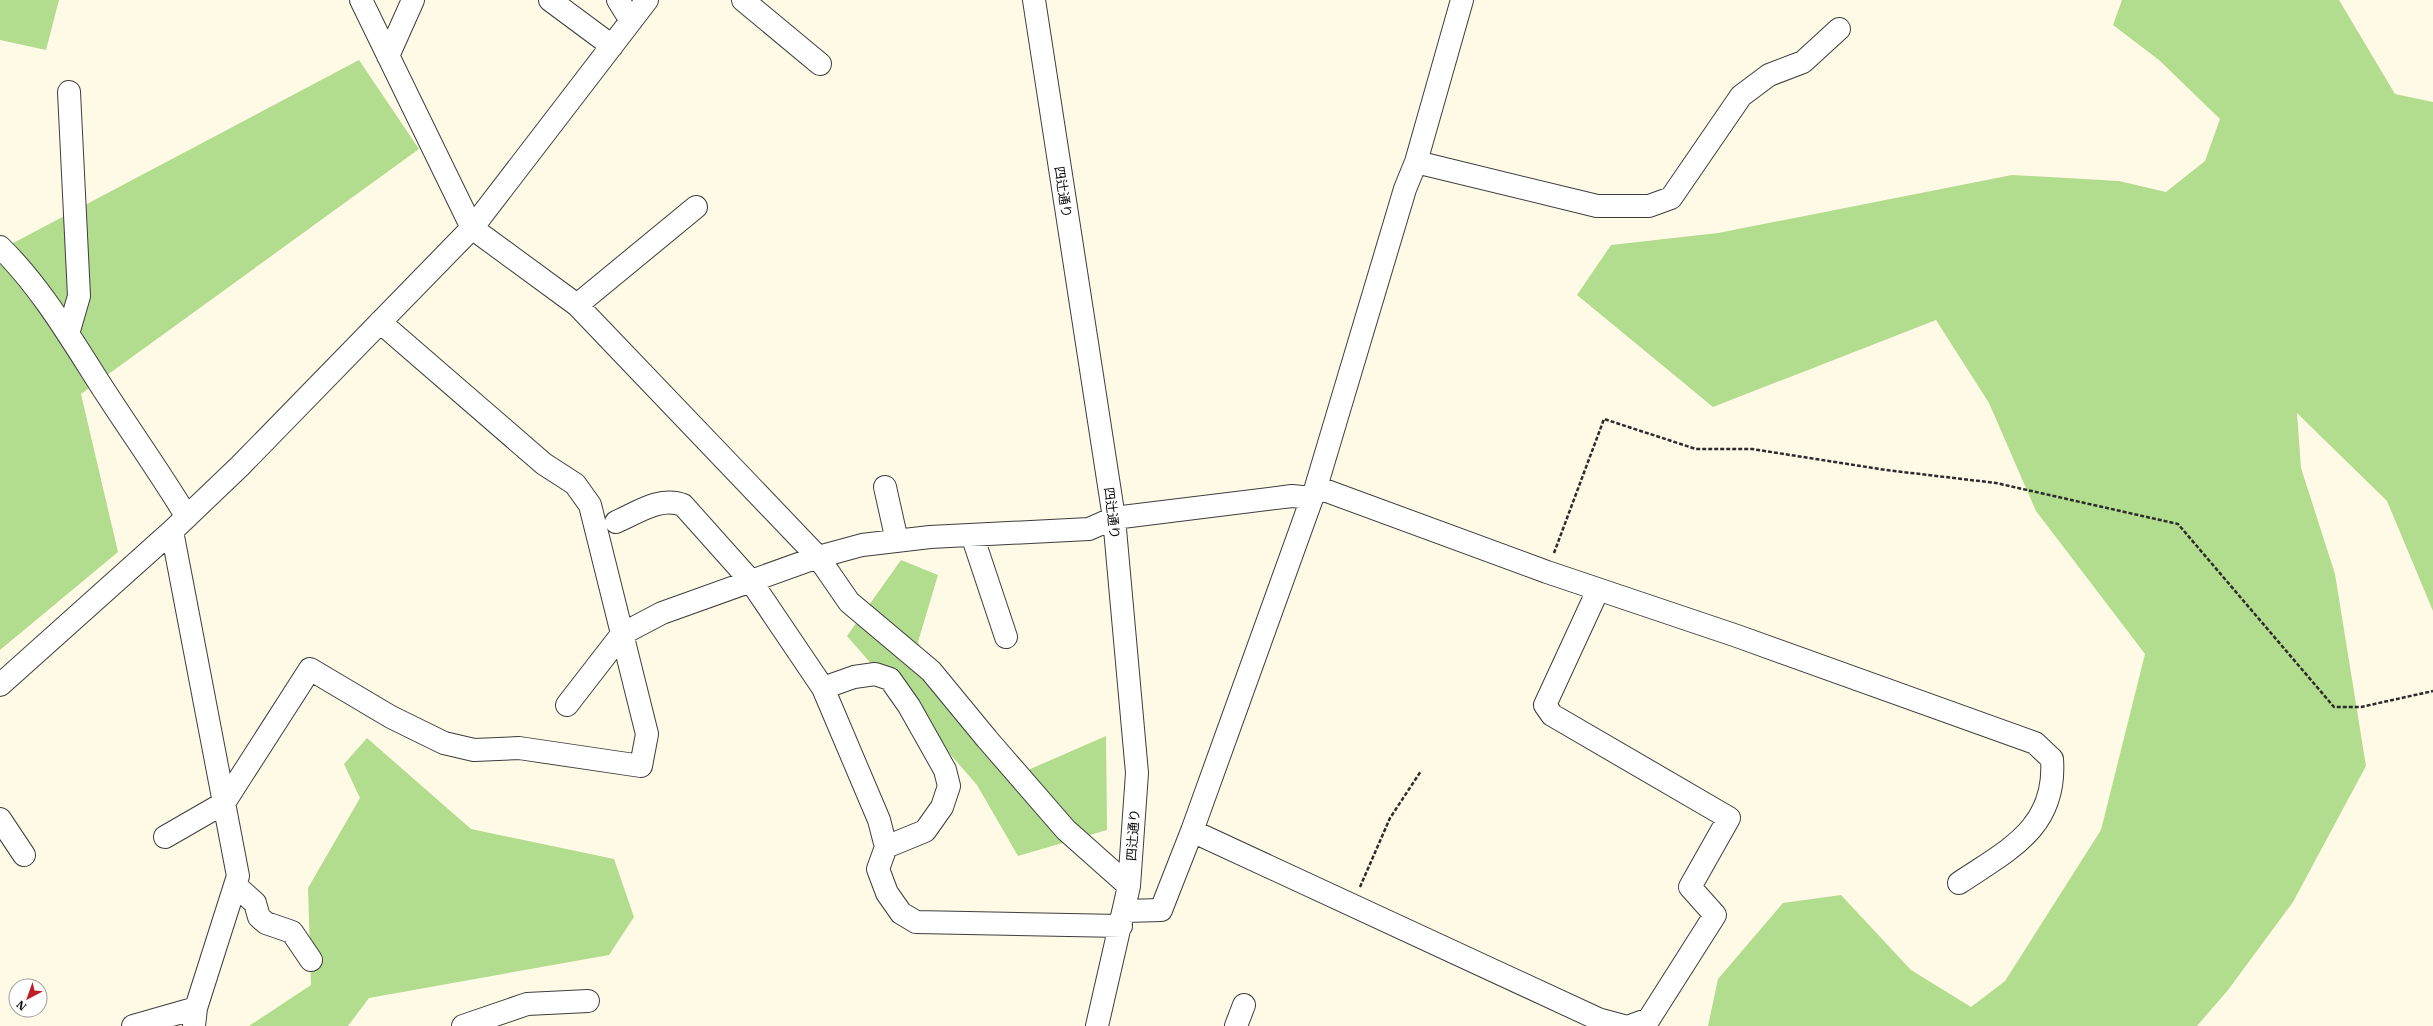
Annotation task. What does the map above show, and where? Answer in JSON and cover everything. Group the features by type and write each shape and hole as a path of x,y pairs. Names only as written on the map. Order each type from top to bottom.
{"street":[{"path":"361,0 472,228 577,306 818,557 849,602 931,671 987,740 1066,830 1129,886"},
{"path":"388,56 413,0"},
{"path":"550,0 612,46"},
{"path":"618,0 631,21"},
{"path":"0,685 179,524 240,466 472,228 647,0"},
{"path":"743,0 820,64"},
{"name":"四辻通り","path":"1034,0 1114,518 1137,773 1129,886 1123,918 1097,1026"},
{"path":"616,522 662,502 673,501 683,505 750,580 823,688 879,820 886,848 878,869 887,893 902,913 916,922 1123,918 1161,910 1192,831 1314,493 1404,189 1416,162 1462,0"},
{"path":"1416,162 1597,206 1649,206 1671,198 1741,96 1768,75 1803,62 1839,28"},
{"path":"68,334 79,296 69,92"},
{"path":"577,306 696,206"},
{"path":"0,247 13,260 68,334 153,460 179,524 224,803 238,876 195,1017 133,1026"},
{"path":"165,837 224,803 310,669 391,717 444,743 474,750 519,748 641,766 646,734 590,505 575,484 544,464 380,322"},
{"path":"885,487 897,541"},
{"path":"567,705 622,634 662,613 750,580 862,544 972,535 1089,529 1114,518 1314,493 1737,636 2035,743 2052,759 2054,777 2044,813 2020,841 1959,883"},
{"path":"972,535 1006,637"},
{"path":"1192,831 1353,904 1600,1023 1634,1025 1649,1019 1715,915 1690,887 1729,818 1552,715 1545,705 1598,590"},
{"path":"823,688 854,676 875,674 890,679 909,706 945,770 949,786 942,807 925,831 886,848"},
{"path":"0,819 24,855"},
{"path":"235,885 255,903 259,916 266,924 292,932 311,960"},
{"path":"463,1026 527,1004 588,1001"},
{"path":"1236,1026 1244,1005"}],"path":[{"path":"1547,572 1604,419 1696,449 1752,449 1886,470 1996,483 2178,524 2334,707 2361,707 2433,691"},
{"path":"1353,904 1390,818 1421,771"}],"green space":[{"path":"0,0 59,0 46,50 0,40"},
{"path":"2122,0 2339,0 2395,94 2433,102 2433,611 2387,501 2297,413 2301,468 2335,574 2366,766 2293,902 2228,990 2197,1026 1708,1026 1718,979 1783,903 1841,895 1911,970 1971,1007 2005,981 2101,830 2145,654 2036,511 1989,403 1936,320 1713,407 1577,295 1611,245 1718,233 2012,175 2119,181 2166,192 2205,161 2220,119 2159,60 2113,25"},
{"path":"359,60 419,149 81,394 118,552 0,650 0,250"},
{"path":"901,560 938,575 918,642 943,698 1012,777 1106,736 1107,830 1018,856 977,785 847,636"},
{"path":"367,738 471,829 614,859 634,917 609,955 369,998 348,1026 249,1026 311,985 308,888 360,798 344,764"}]}
